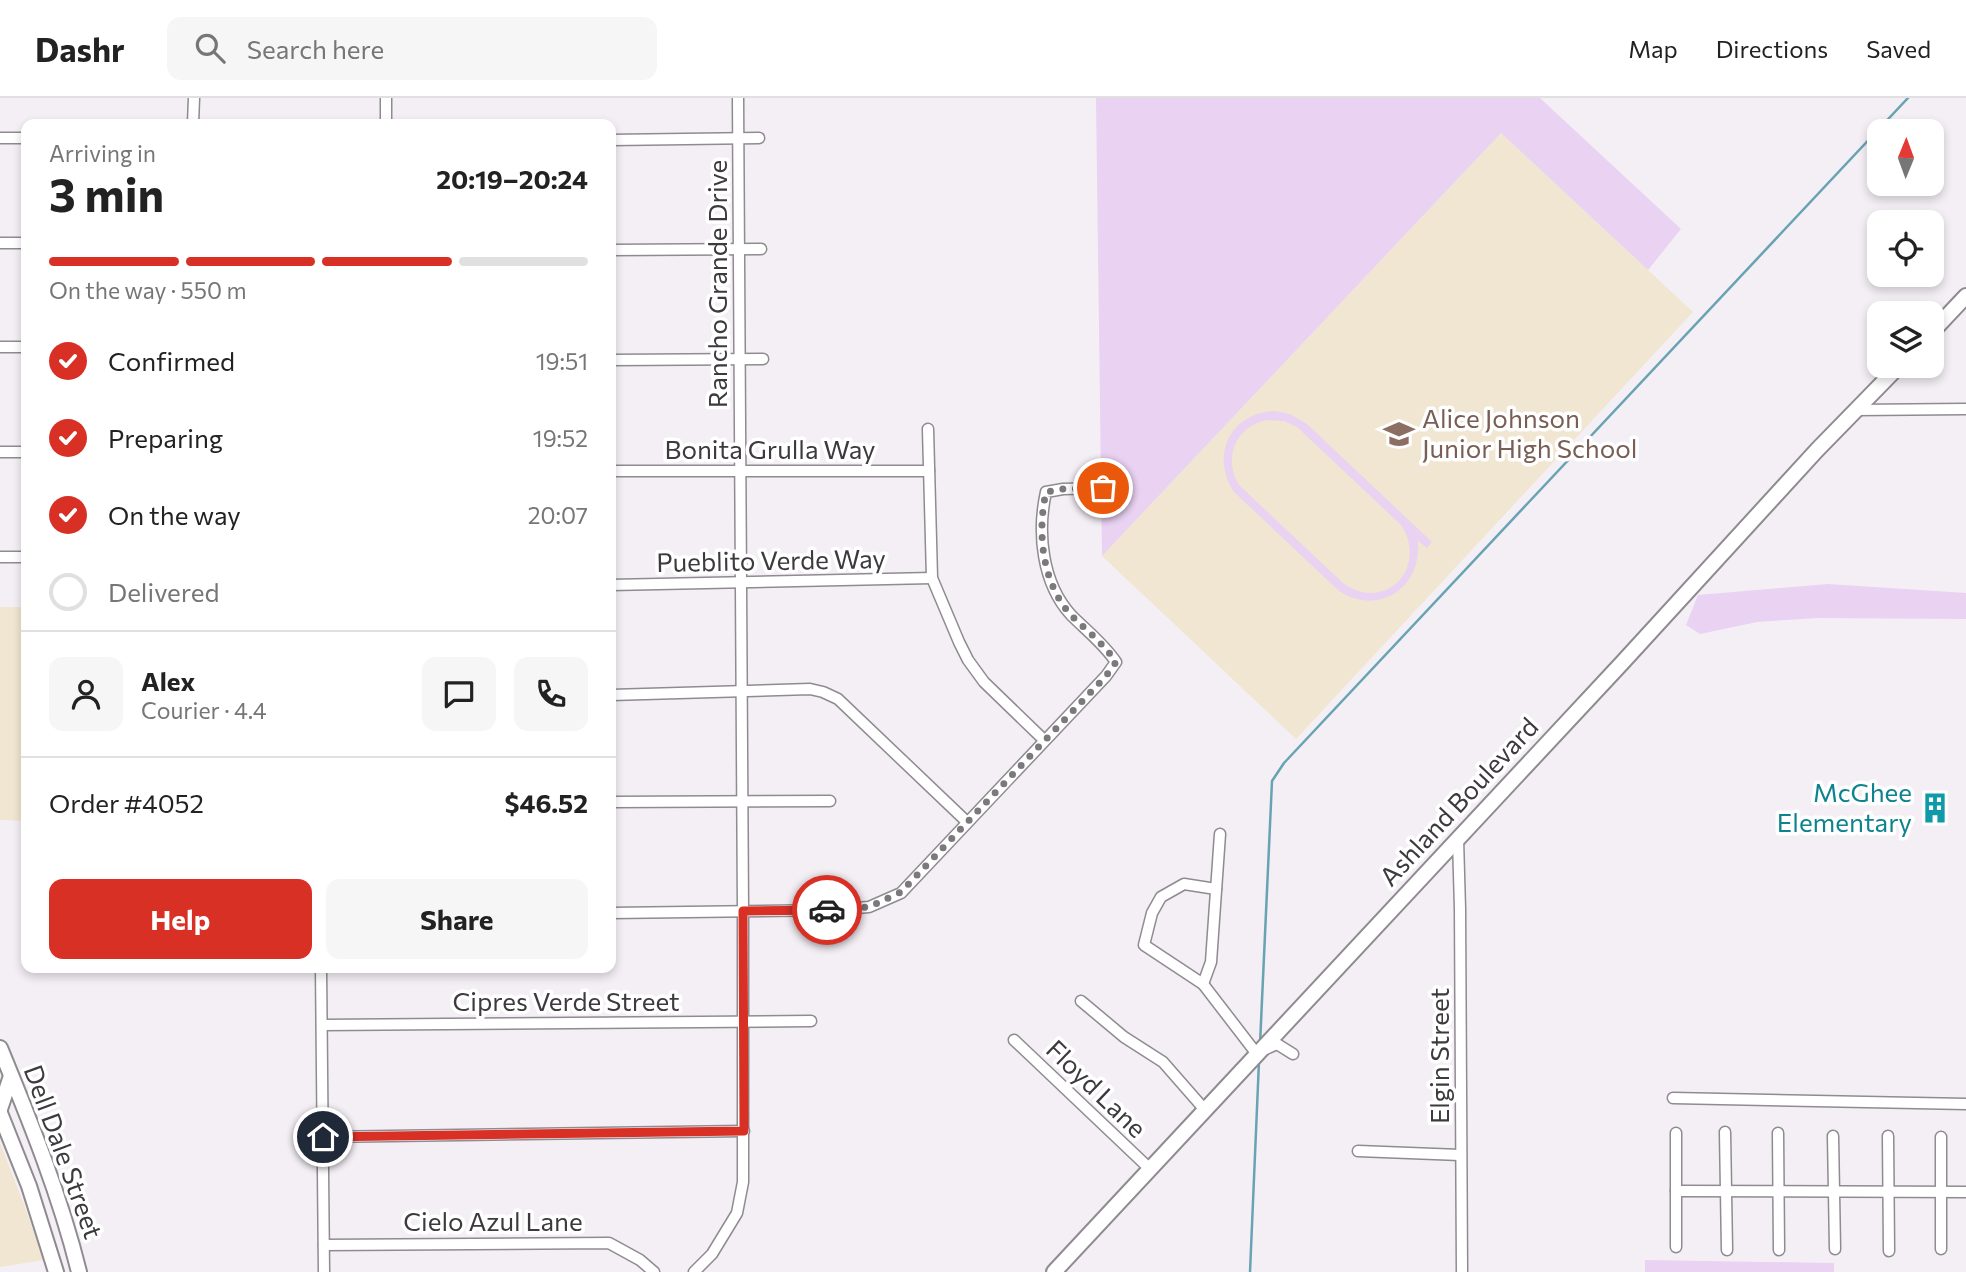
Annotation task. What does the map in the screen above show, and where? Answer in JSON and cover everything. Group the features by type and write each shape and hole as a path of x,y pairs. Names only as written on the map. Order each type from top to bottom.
{"street":[{"path":"194,98 194,119"},
{"path":"386,98 386,119"},
{"name":"Rancho Grande Drive","path":"694,1272 712,1254 737,1213 743,1182 738,98"},
{"path":"0,138 21,138"},
{"path":"616,140 759,138"},
{"path":"0,243 21,243"},
{"path":"616,250 761,249"},
{"path":"1944,319 1966,296"},
{"path":"0,347 21,347"},
{"path":"616,360 763,359"},
{"name":"Ashland Boulevard","path":"1054,1272 1887,378"},
{"path":"1855,410 1966,409"},
{"path":"928,429 932,579 968,660 984,681 1044,740"},
{"path":"0,452 21,452"},
{"name":"Bonita Grulla Way","path":"616,471 929,471"},
{"path":"616,913 869,907 901,892 1106,676 1116,662 1106,646 1063,605 1046,566 1043,545 1046,492 1103,488"},
{"path":"0,557 21,557"},
{"name":"Pueblito Verde Way","path":"616,585 932,579"},
{"path":"616,695 810,690 823,692 838,699 967,822"},
{"path":"616,802 830,800"},
{"path":"1202,984 1211,962 1220,834"},
{"name":"Elgin Street","path":"1458,839 1462,1272"},
{"path":"1216,889 1184,884 1161,897 1152,913 1144,945 1202,984 1253,1049 1259,1052 1277,1044 1293,1054"},
{"path":"321,973 324,1272"},
{"path":"1081,1001 1125,1037 1163,1062 1205,1110"},
{"name":"Cipres Verde Street","path":"322,1025 811,1021"},
{"name":"Floyd Lane","path":"1014,1040 1150,1169"},
{"name":"Dell Dale Street","path":"0,1048 65,1220 79,1272"},
{"path":"0,1111 11,1076"},
{"path":"1673,1098 1966,1104"},
{"name":"Dell Dale Street","path":"0,1111 29,1186 56,1272"},
{"path":"323,1137 744,1131"},
{"path":"1725,1132 1727,1250"},
{"path":"1676,1133 1676,1247"},
{"path":"1778,1133 1779,1250"},
{"path":"1833,1136 1835,1249"},
{"path":"1888,1136 1889,1251"},
{"path":"1941,1136 1941,1249"},
{"path":"1358,1151 1460,1155"},
{"path":"1676,1191 1966,1192"},
{"name":"Cielo Azul Lane","path":"324,1245 609,1242 640,1260 654,1272"}],"shaded area":[{"path":"1096,98 1540,98 1681,229 1648,270 1501,133 1102,556"},
{"name":"Alice Johnson Junior High School","path":"1501,133 1693,312 1296,739 1102,556"},
{"path":"1275,411 1290,414 1307,424 1432,542 1427,548 1418,541 1413,572 1406,584 1395,593 1383,599 1369,601 1339,591 1234,492 1224,464 1229,438 1246,419 1259,413","holes":["1267,420 1284,421 1297,427 1401,525 1407,536 1409,558 1407,569 1394,586 1371,593 1344,584 1240,486 1232,466 1232,455 1240,437 1256,423"]},
{"path":"1828,584 1966,593 1966,619 1818,618 1757,622 1700,634 1686,625 1698,595"},
{"path":"0,607 21,607 21,821 0,820"},
{"path":"0,1143 23,1202 44,1260 0,1267"},
{"path":"1645,1260 1834,1263 1834,1272 1645,1272"}],"waterway":[{"path":"1260,1044 1272,781 1284,763 1908,98"},
{"path":"1250,1272 1259,1061"}],"way so far":[{"path":"827,910 869,907 901,892 1106,676 1116,662 1106,646 1063,605 1046,566 1043,545 1046,492 1103,488"}],"place":[{"name":"Alice Johnson Junior High School","path":"1399,434"},
{"name":"McGhee Elementary","path":"1935,808"}],"route":[{"path":"323,1137 744,1131 743,911 827,910"}]}
